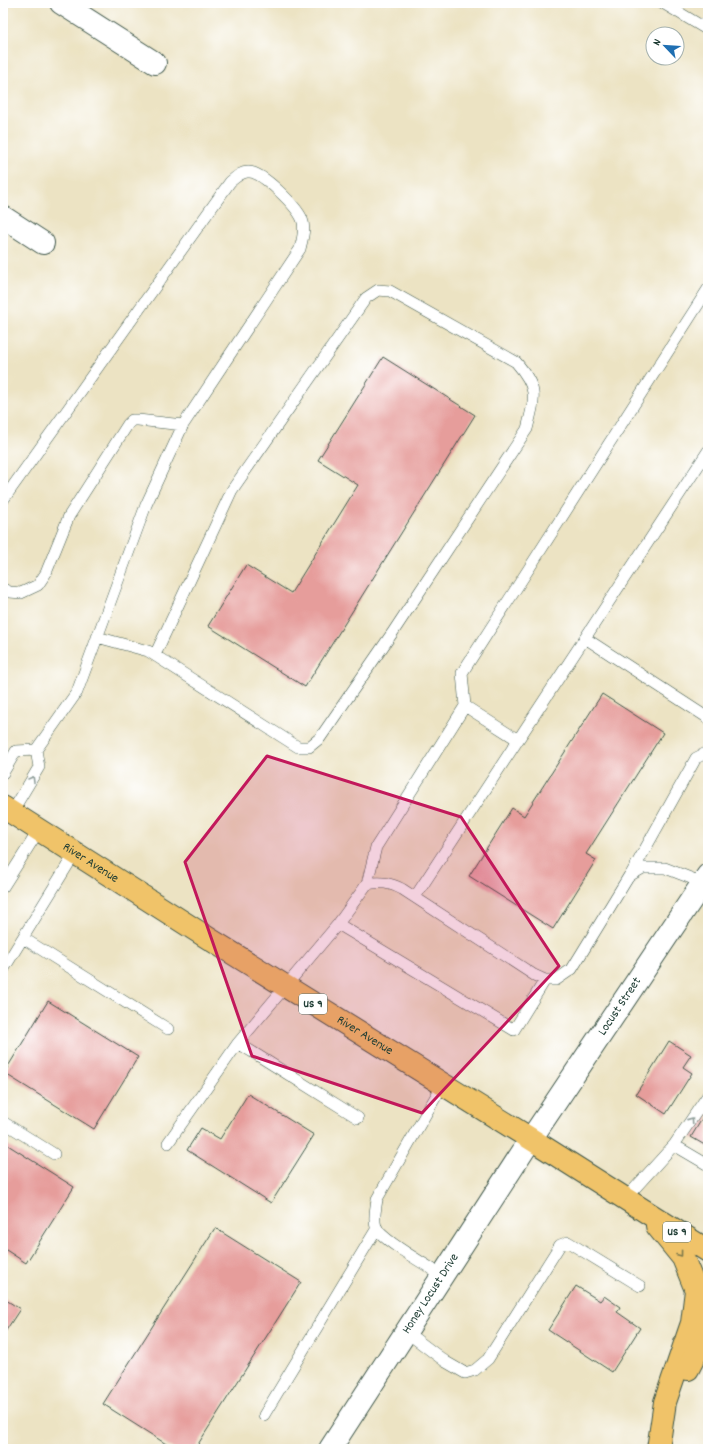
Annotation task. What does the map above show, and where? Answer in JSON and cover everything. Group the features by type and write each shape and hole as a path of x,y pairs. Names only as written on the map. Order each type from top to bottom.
{"highway":[{"name":"River Avenue","path":"7,810 286,987 531,1139 646,1213"},
{"name":"US 9","path":"646,1213 708,1251"},
{"path":"646,1213 684,1258 696,1290 692,1323 665,1402 658,1449"},
{"path":"668,1449 675,1406 685,1375 708,1330"}],"street":[{"path":"61,3 155,63"},
{"path":"3,217 44,243"},
{"name":"Locust Street","path":"531,1139 706,881"},
{"name":"Honey Locust Drive","path":"330,1449 405,1330 531,1139"}],"lane":[{"path":"664,3 708,30"},
{"path":"3,500 219,195 230,182 240,174 249,172 259,175 293,204 303,220 303,236 300,249 183,425 146,505 77,692 36,750 39,767 7,810"},
{"path":"168,1143 238,1043 338,924 367,884 376,847 465,706 462,673 708,289"},
{"path":"97,637 148,651 155,656 298,747 309,747 320,738 393,632 527,429 534,401 530,378 516,362 390,291 378,290 366,298 232,490 155,656"},
{"path":"3,589 21,594 38,585 46,573 70,516 132,420 183,425"},
{"path":"415,898 708,451"},
{"path":"585,638 708,718"},
{"path":"465,706 518,740"},
{"path":"3,773 16,751 36,750"},
{"path":"367,884 379,882 391,884 534,975 545,980 556,980 572,970 629,876 696,758 708,752"},
{"path":"5,880 39,830"},
{"path":"3,970 75,853"},
{"path":"629,876 643,868 665,868 706,881"},
{"path":"338,924 514,1030 545,980"},
{"path":"23,938 168,1029"},
{"path":"238,1043 358,1118"},
{"path":"442,1275 386,1239 377,1228 375,1218 377,1199 443,1084"},
{"path":"624,1199 674,1145 708,1095"},
{"path":"3,1122 54,1154"},
{"path":"674,1145 708,1166"},
{"path":"264,1415 377,1228"},
{"path":"405,1330 446,1362 465,1373 476,1370 488,1360 560,1245 568,1242 640,1286"}],"highlighted area":[{"path":"267,756 461,817 559,966 422,1113 252,1056 185,862"}],"building":[{"path":"383,357 475,415 305,687 208,626 246,565 291,593 358,485 318,460"},
{"path":"602,694 663,733 586,854 596,860 553,929 469,876 512,808 524,816"},
{"path":"48,1001 138,1057 94,1129 4,1073"},
{"path":"669,1041 691,1055 683,1067 692,1073 666,1114 636,1094"},
{"path":"248,1094 314,1135 271,1203 187,1150 201,1128 220,1139"},
{"path":"708,1109 708,1147 691,1137"},
{"path":"3,1142 74,1187 26,1263 3,1248"},
{"path":"215,1228 301,1282 195,1449 174,1449 103,1404"},
{"path":"576,1286 600,1301 604,1296 620,1307 617,1312 640,1328 612,1372 548,1330"},
{"path":"3,1298 20,1309 3,1335"}]}
